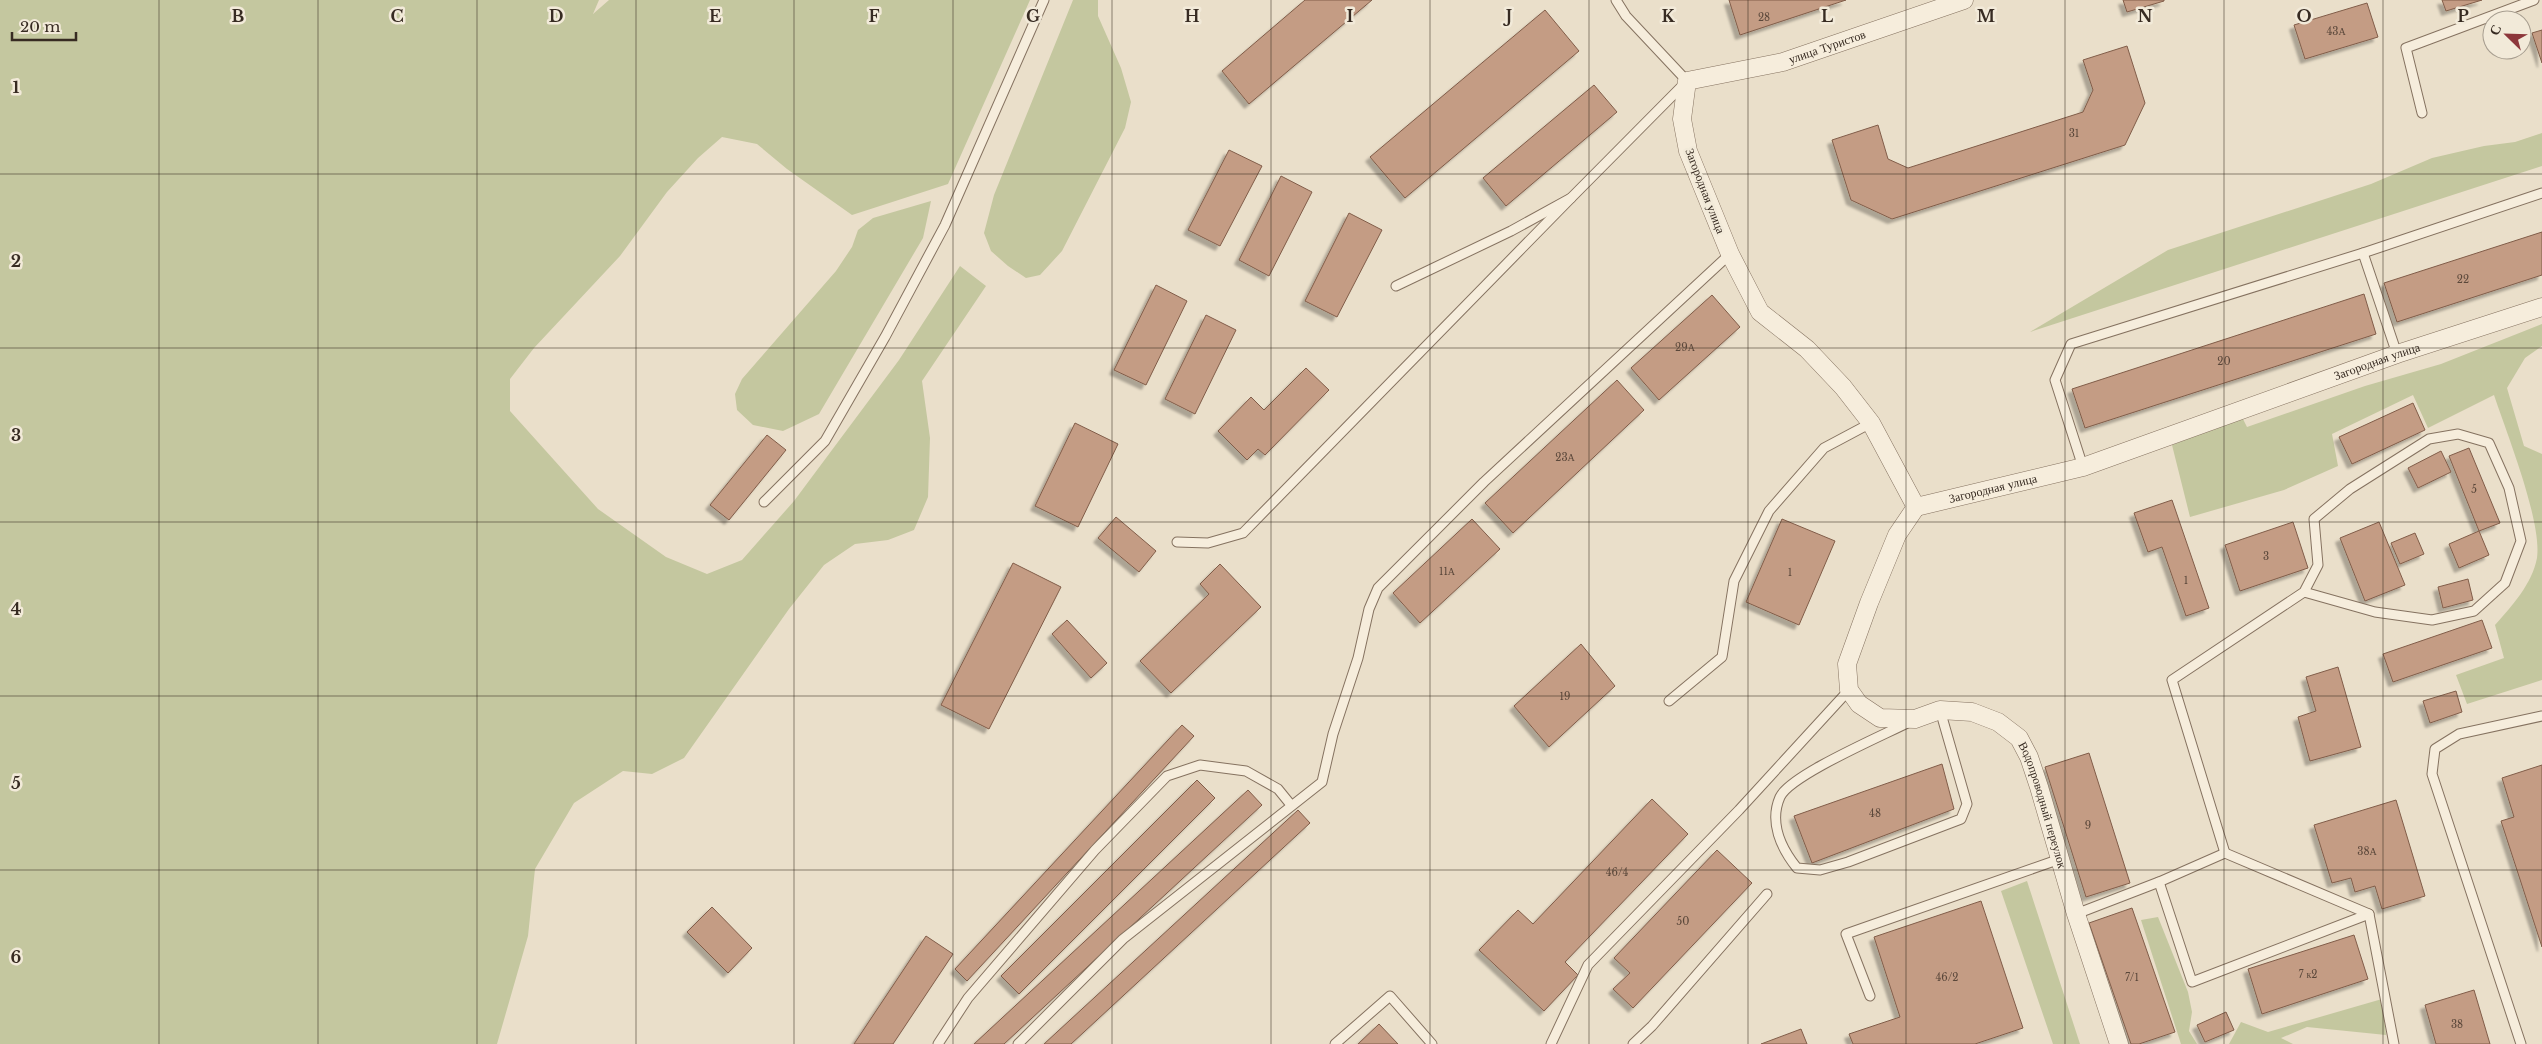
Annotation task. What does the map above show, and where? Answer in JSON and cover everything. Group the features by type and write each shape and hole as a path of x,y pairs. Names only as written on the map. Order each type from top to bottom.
{"street":[{"name":"улица Туристов","path":"1687,81 1783,62 1964,0"},
{"name":"Загородная улица","path":"1687,81 1682,119 1688,151 1730,254 1760,312 1807,349 1843,387 1871,423 1916,507 2083,467 2397,354 2542,307"},
{"path":"1849,690 1847,664 1869,602 1897,535 1916,507"},
{"name":"Водопроводный переулок","path":"1849,690 1858,704 1880,718 1916,719 1940,710 1972,712 1998,722 2019,738 2032,764 2076,914 2119,1044"}],"lane":[{"path":"764,502 825,441 885,336 945,225 1044,0"},
{"path":"1177,542 1208,543 1243,533 1687,81 1626,16 1616,0"},
{"path":"2422,113 2406,48 2534,0"},
{"path":"2083,467 2055,380 2071,344 2363,253 2542,193"},
{"path":"1396,286 1511,231 1572,198"},
{"path":"2363,253 2397,354"},
{"path":"1018,1044 1124,939 1322,782 1333,734 1358,658 1369,609 1378,588 1484,482 1730,254"},
{"path":"1669,701 1722,657 1734,581 1769,511 1824,448 1871,423"},
{"path":"2225,852 2172,680 2304,592 2318,564 2314,519 2350,489 2429,439 2458,434 2490,443 2508,488 2521,541 2505,583 2474,611 2432,620 2375,612 2304,592"},
{"path":"1551,1044 1588,965 1739,810 1849,690"},
{"path":"1916,719 1805,774 1780,796 1774,821 1785,853 1797,868 1820,870 1848,862 1961,819 1967,804 1940,710"},
{"path":"2521,1044 2432,774 2435,749 2459,734 2542,716"},
{"path":"938,1044 968,998 1095,850 1167,776 1200,765 1246,771 1278,790 1291,805"},
{"path":"2076,914 2159,882 2225,852 2369,914"},
{"path":"1870,996 1846,934 2060,859"},
{"path":"2159,882 2192,982 2369,914"},
{"path":"1633,1044 1652,1026 1767,894"},
{"path":"2369,914 2394,1044"},
{"path":"1335,1044 1390,996 1432,1044"}],"green space":[{"path":"0,0 599,0 593,14 609,0 1030,0 948,184 852,215 787,169 757,144 722,137 698,158 667,192 620,256 534,348 510,379 510,411 598,509 666,557 707,574 742,560 794,501 899,360 960,266 986,286 922,381 930,438 928,497 914,530 888,540 855,544 824,565 789,609 684,758 652,774 623,771 574,803 535,869 528,936 497,1044 0,1044"},
{"path":"1073,0 1098,0 1098,16 1121,68 1131,102 1125,128 1062,251 1040,275 1026,278 991,251 984,233 994,195"},
{"path":"2542,133 2542,166 2030,332 2168,250 2371,184 2432,158 2484,146 2515,142"},
{"path":"931,201 923,238 819,414 783,431 753,425 737,410 735,394 742,379 836,271 852,247 858,230 873,218"},
{"path":"2542,324 2542,346 2525,358 2507,388 2524,446 2542,454 2542,680 2467,704 2456,675 2504,658 2495,625 2526,586 2537,558 2537,542 2529,500 2494,395 2428,428 2413,395 2332,434 2338,466 2284,490 2190,517 2172,445 2242,417 2247,427 2365,386 2441,364"},
{"path":"2027,881 2080,1044 2053,1044 2001,891"},
{"path":"2158,917 2188,992 2192,1012 2189,1031 2197,1044 2181,1044 2141,920"},
{"path":"2382,999 2386,1035 2307,1027 2281,1038 2293,1044 2229,1044 2241,1022 2268,1032"}],"building":[{"path":"1305,0 1372,0 1249,104 1222,71"},
{"path":"1729,0 1846,0 1740,35"},
{"path":"2123,0 2164,0 2164,1 2127,12"},
{"path":"2442,0 2482,0 2446,11"},
{"path":"2367,3 2378,37 2305,59 2294,25"},
{"path":"1545,10 1579,51 1405,198 1370,157"},
{"path":"2542,30 2542,63 2532,33"},
{"path":"2127,46 2145,103 2125,145 1892,219 1851,200 1832,140 1878,125 1888,159 1908,168 2083,112 2093,90 2083,60"},
{"path":"1594,85 1617,112 1506,206 1483,178"},
{"path":"1229,150 1262,166 1220,246 1188,230"},
{"path":"1281,176 1312,192 1269,276 1239,260"},
{"path":"1349,213 1382,230 1337,317 1305,301"},
{"path":"2542,232 2542,275 2397,322 2384,283"},
{"path":"1156,285 1187,301 1146,385 1114,370"},
{"path":"2364,294 2376,334 2085,428 2072,389"},
{"path":"1712,295 1740,327 1659,400 1631,368"},
{"path":"1206,315 1236,330 1195,414 1165,399"},
{"path":"1306,368 1329,390 1265,455 1258,449 1247,460 1218,431 1251,397 1264,410"},
{"path":"1617,380 1644,410 1513,533 1485,503"},
{"path":"2413,403 2425,430 2352,464 2339,437"},
{"path":"1075,423 1118,444 1078,527 1035,506"},
{"path":"767,435 786,450 729,520 710,505"},
{"path":"2469,448 2500,523 2479,531 2449,456"},
{"path":"2441,451 2451,472 2418,488 2408,468"},
{"path":"2172,500 2209,608 2186,616 2162,547 2148,552 2134,513"},
{"path":"1116,517 1156,551 1139,572 1098,538"},
{"path":"1472,519 1500,549 1420,623 1393,593"},
{"path":"1782,519 1835,541 1799,625 1746,602"},
{"path":"2293,522 2308,568 2240,591 2225,545"},
{"path":"2379,522 2405,585 2365,601 2340,538"},
{"path":"2479,531 2489,555 2459,568 2449,544"},
{"path":"2415,533 2424,554 2400,564 2391,543"},
{"path":"1013,563 1061,587 989,729 941,705"},
{"path":"1220,564 1261,607 1171,693 1140,661 1209,594 1200,584"},
{"path":"2468,579 2473,600 2443,608 2438,587"},
{"path":"1067,620 1107,663 1091,678 1052,634"},
{"path":"2482,620 2492,648 2393,682 2383,654"},
{"path":"1581,644 1615,686 1549,747 1514,706"},
{"path":"2338,667 2361,747 2310,761 2298,717 2316,711 2306,677"},
{"path":"2456,691 2462,712 2430,723 2423,701"},
{"path":"1182,725 1194,736 967,981 955,969"},
{"path":"2089,753 2130,883 2086,897 2045,767"},
{"path":"1942,764 1954,809 1812,863 1794,816"},
{"path":"2542,765 2542,947 2501,821 2514,817 2502,778"},
{"path":"1197,780 1215,798 1019,994 1001,976"},
{"path":"1248,790 1262,805 1004,1044 974,1044"},
{"path":"1652,799 1688,834 1565,962 1578,975 1544,1011 1479,950 1518,910 1533,924"},
{"path":"2396,800 2425,896 2382,909 2375,886 2355,892 2351,878 2332,883 2314,825"},
{"path":"1298,810 1310,823 1071,1044 1044,1044"},
{"path":"1717,850 1752,883 1633,1008 1613,989 1630,973 1614,958"},
{"path":"1981,901 2023,1028 1975,1044 1853,1044 1849,1034 1900,1017 1874,937"},
{"path":"712,907 752,948 728,973 687,932"},
{"path":"2132,908 2175,1032 2139,1044 2131,1044 2089,923"},
{"path":"2354,935 2368,979 2262,1014 2248,969"},
{"path":"926,936 953,954 893,1044 854,1044"},
{"path":"2474,990 2490,1044 2436,1044 2425,1005"},
{"path":"2226,1012 2234,1030 2205,1042 2197,1025"},
{"path":"1379,1024 1398,1044 1358,1044"},
{"path":"1801,1029 1807,1044 1761,1044"}]}
